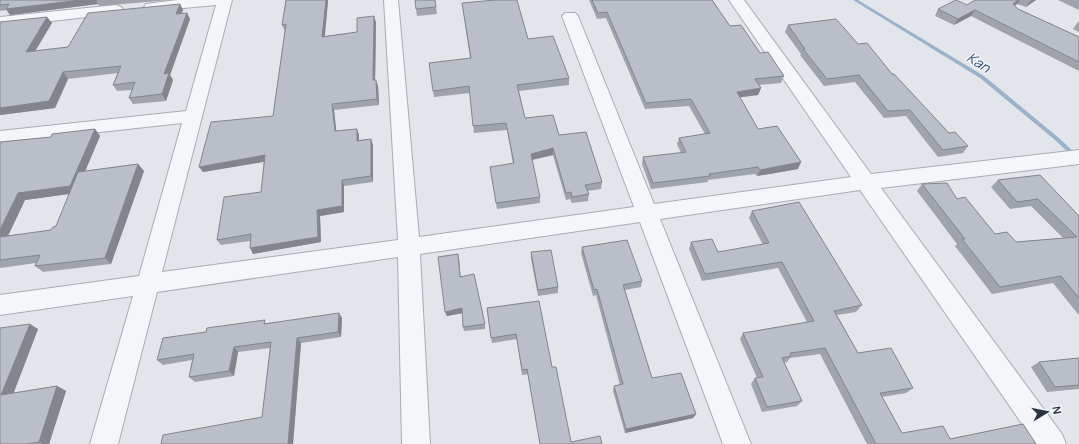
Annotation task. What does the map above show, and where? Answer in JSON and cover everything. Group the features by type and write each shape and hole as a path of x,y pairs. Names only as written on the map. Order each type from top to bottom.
{"street":[{"path":"0,22 224,0 104,444"},
{"path":"391,0 409,247 416,444"},
{"path":"736,0 1052,444"},
{"path":"570,16 737,444"},
{"path":"0,137 193,116"},
{"path":"0,305 867,182 1079,157"}],"building":[{"path":"0,0 81,0 6,9 9,4 0,5"},
{"path":"286,0 326,0 322,37 357,32 357,18 374,16 373,80 376,80 377,99 332,104 335,131 357,129 357,141 371,139 371,176 342,180 342,206 317,210 318,237 250,248 251,234 217,240 224,197 261,192 265,155 199,167 211,122 273,116 286,24 282,25"},
{"path":"415,0 435,0 436,7 416,9"},
{"path":"517,0 528,39 553,36 569,78 517,85 525,118 553,115 559,135 586,132 602,182 585,185 589,194 572,197 571,192 566,193 553,148 531,154 540,197 496,203 490,167 514,163 506,123 473,126 469,86 433,91 429,63 471,58 462,3"},
{"path":"592,0 712,0 730,26 741,25 760,53 768,52 784,76 755,79 761,88 737,92 758,129 777,126 801,162 760,170 758,167 709,174 710,176 653,183 643,157 686,152 679,138 710,133 691,99 646,103 607,12 598,13"},
{"path":"956,0 967,5 975,0 1018,0 1013,4 1018,9 1079,37 1079,62 975,10 958,19 938,9"},
{"path":"180,4 176,14 187,13 164,74 169,73 162,94 129,98 135,82 113,85 121,66 63,72 49,101 0,108 0,22 47,17 26,52 68,47 88,13"},
{"path":"836,19 858,44 867,43 892,74 894,74 949,133 955,132 968,146 943,150 910,110 888,111 859,75 827,79 803,49 805,49 788,25"},
{"path":"95,129 70,186 18,193 0,230 0,142 51,137 52,134"},
{"path":"138,164 105,258 35,266 40,255 0,260 0,237 51,230 56,226 78,172"},
{"path":"1040,175 1079,216 1079,298 1061,276 1000,287 962,239 965,239 922,184 947,183 957,199 965,197 995,234 1007,232 1016,242 1077,237 1038,199 1017,202 998,180"},
{"path":"799,202 862,305 834,311 858,353 891,348 913,388 880,393 902,433 943,426 950,439 1023,424 1036,444 876,444 825,348 790,353 791,356 782,358 802,401 767,407 755,378 763,377 743,333 814,321 782,262 705,274 691,242 712,239 718,252 769,243 752,211"},
{"path":"627,240 642,281 623,285 652,378 681,373 696,414 626,429 614,386 623,384 597,289 594,290 582,247"},
{"path":"551,250 558,287 538,290 531,252"},
{"path":"458,254 460,277 474,274 485,324 463,327 462,308 445,312 438,257"},
{"path":"539,301 552,367 556,367 571,442 600,436 602,444 540,444 527,369 522,370 516,334 491,338 487,308"},
{"path":"339,313 338,332 297,338 288,444 161,444 163,435 262,417 271,342 234,347 229,371 189,377 194,354 157,360 163,338 206,332 207,328 265,320 264,324"},
{"path":"30,324 1,395 57,386 39,442 28,444 0,444 0,328"},
{"path":"1079,358 1079,385 1055,387 1039,362"}],"waterway":[{"name":"Kan","path":"855,0 982,77 1057,139 1079,160"}]}
